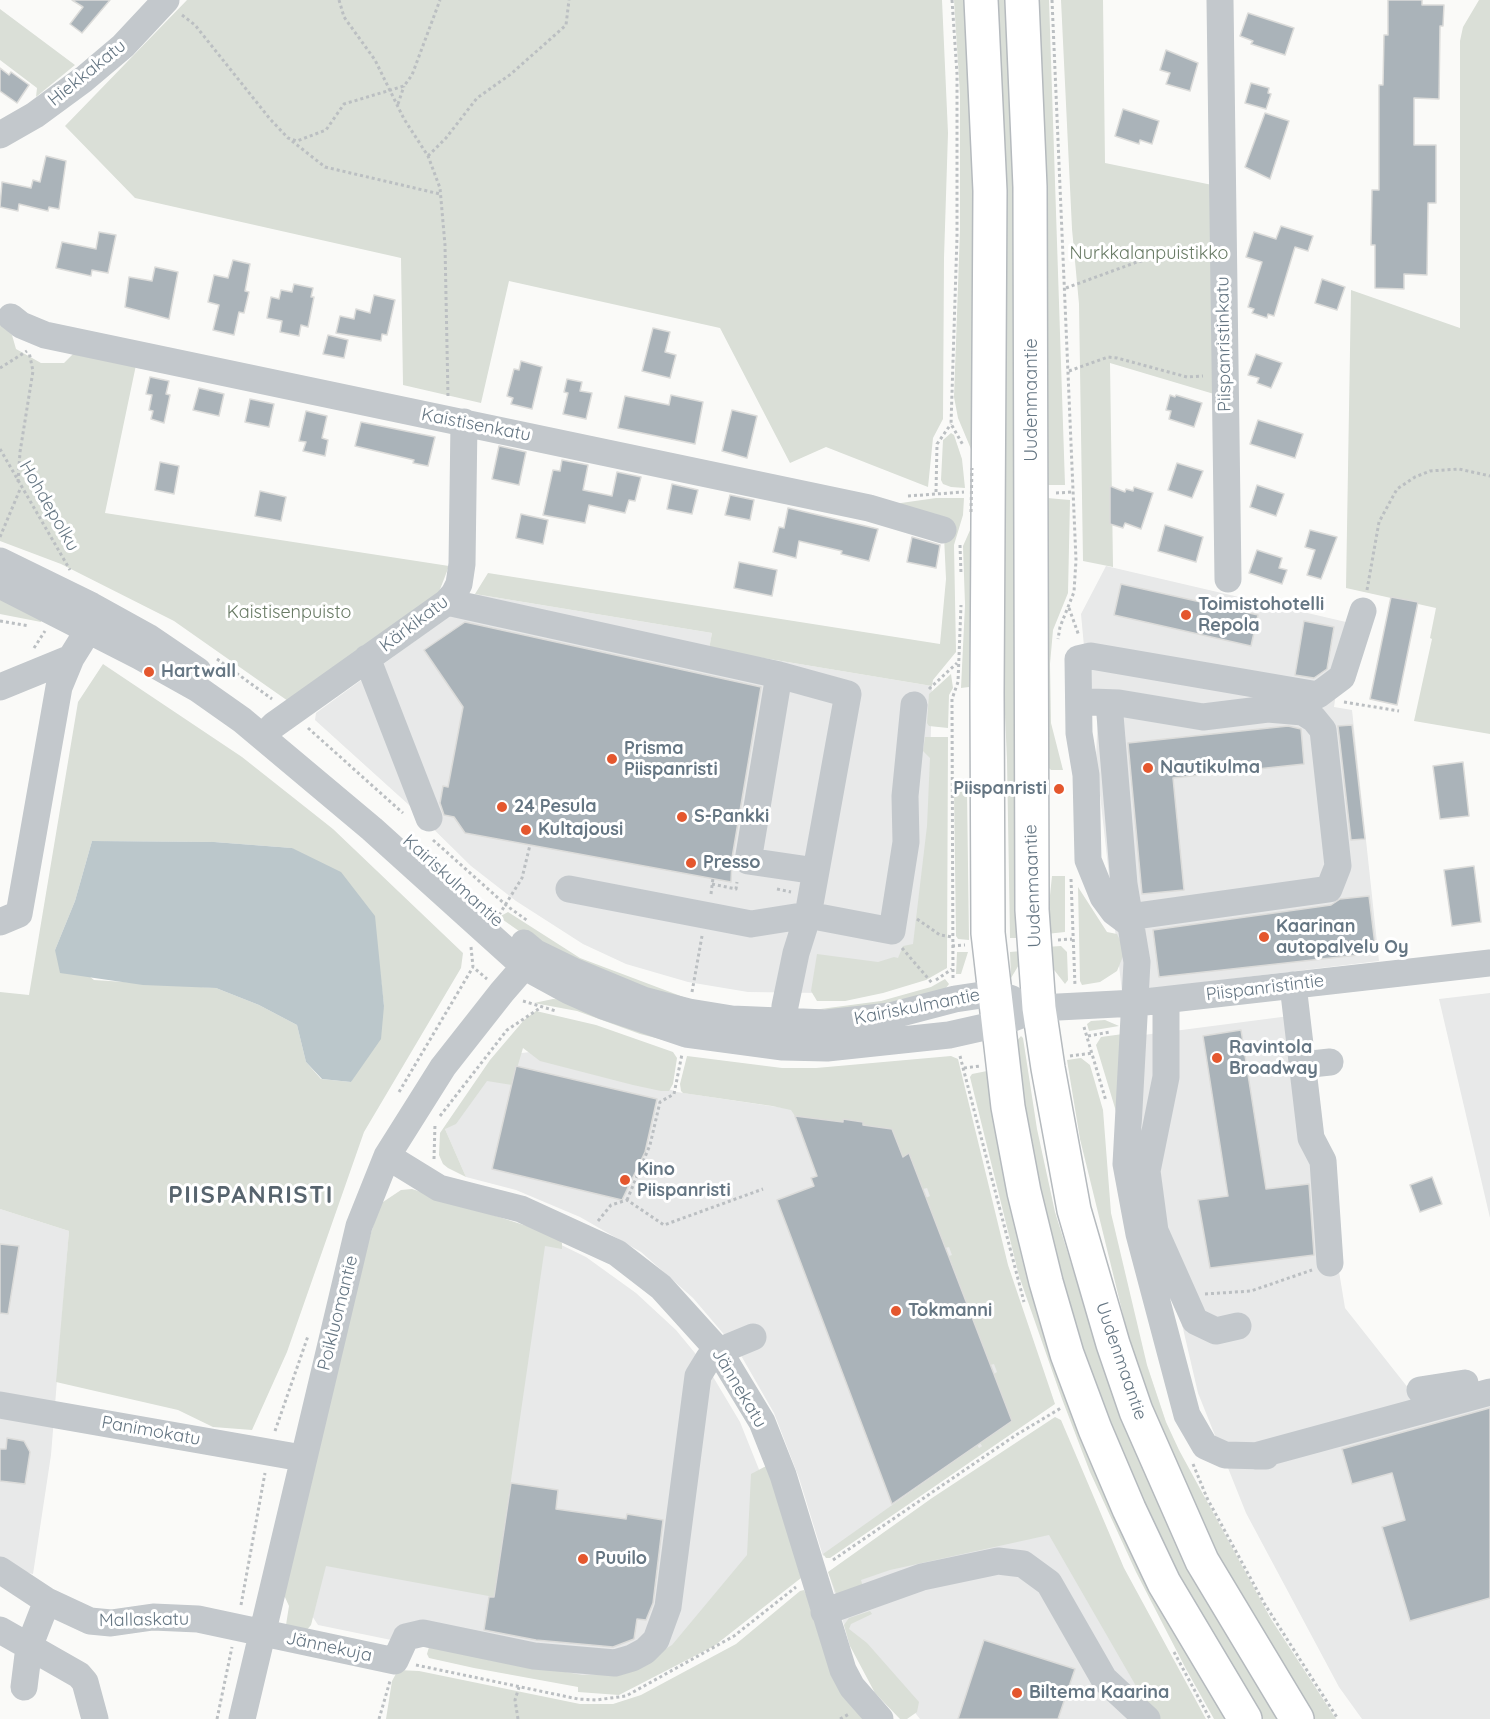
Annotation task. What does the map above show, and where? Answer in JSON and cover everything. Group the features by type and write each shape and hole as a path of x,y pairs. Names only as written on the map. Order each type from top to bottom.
{"main road":[{"path":"981,0 990,190 988,933 1008,1107 1024,1192 1067,1354 1128,1509 1164,1583 1245,1719"},
{"name":"Uudenmaantie","path":"1022,0 1027,50 1030,210 1032,910 1039,1008 1059,1135 1074,1210 1113,1344 1136,1411 1202,1561 1297,1719"}],"street":[{"name":"Piispanristinkatu","path":"1220,0 1228,579"},
{"name":"Hiekkakatu","path":"0,135 35,115 84,79 123,46 164,1"},
{"name":"Kaistisenkatu","path":"12,317 21,325 45,334 859,505 943,530"},
{"name":"Kärkikatu","path":"276,724 447,602 459,584 461,574 456,421"},
{"name":"Kairiskulmantie","path":"0,561 89,616 198,689 276,724 372,829 530,960 577,995 630,1018 671,1030 729,1042 784,1034 826,1023 890,1016 955,999 996,1008 1039,1008"},
{"name":"Kairiskulmantie","path":"0,585 89,616"},
{"path":"447,602 779,675 848,694 808,915 796,953 784,1034"},
{"path":"1078,702 1109,703 1203,717 1268,709 1303,712 1314,718 1323,730 1338,866 1329,889 1130,920 1114,912 1103,897 1088,860 1086,775 1078,702 1078,659 1091,656 1318,695 1342,677 1363,611"},
{"path":"0,922 19,914 59,687 71,658 81,642 89,616"},
{"path":"0,687 71,658"},
{"path":"367,658 423,825"},
{"path":"779,675 748,861 816,871"},
{"path":"1109,703 1124,884 1137,962 1126,1164 1152,1288 1186,1415 1205,1446 1225,1455 1260,1456 1490,1392"},
{"path":"569,889 751,924 808,915 903,923 905,796 914,705"},
{"name":"Poikluomantie","path":"242,1719 264,1633 302,1458 359,1226 387,1155 442,1067 530,960"},
{"name":"Piispanristintie","path":"1039,1008 1136,1003 1490,963"},
{"path":"1293,985 1311,1138 1323,1161 1330,1263"},
{"path":"1166,1000 1166,1077 1147,1171 1155,1231 1195,1321 1216,1331 1238,1326"},
{"path":"1302,1065 1330,1062"},
{"name":"Jännekatu","path":"387,1155 439,1188 521,1209 617,1253 661,1287 719,1351 762,1422 783,1475 843,1670 852,1687 880,1719"},
{"path":"395,1661 406,1637 423,1634 534,1656 585,1662 615,1663 645,1651 656,1640 668,1607 695,1389 702,1367 719,1351 753,1337"},
{"path":"1420,1390 1490,1380"},
{"name":"Panimokatu","path":"6,1406 302,1458"},
{"path":"824,1612 922,1576 998,1561 1023,1564 1049,1582 1104,1678 1147,1719"},
{"name":"Mallaskatu","path":"0,1570 47,1601 90,1621 111,1623 172,1617 236,1626 264,1633"},
{"path":"24,1687 29,1647 47,1601"},
{"path":"0,1630 79,1675 85,1682 95,1719"},
{"name":"Jännekuja","path":"264,1633 395,1661"}],"path":[{"path":"339,0 344,17 375,60 398,106 428,156 440,194 446,244 456,421"},
{"path":"398,106 440,0"},
{"path":"428,156 446,138 477,98 511,74 566,25 569,0"},
{"path":"952,0 957,74 957,237 951,424 964,450"},
{"path":"1052,0 1076,560"},
{"path":"164,1 195,25 288,138 325,167 440,194"},
{"path":"288,138 297,141 312,137 326,130 344,104 404,86"},
{"path":"1066,288 1137,262 1223,242"},
{"path":"0,368 28,350 32,357 33,370 20,452 18,483"},
{"path":"1069,371 1108,357 1186,377 1225,372"},
{"path":"936,493 938,444 951,424"},
{"name":"Hohdepolku","path":"0,449 74,577 64,572"},
{"path":"968,459 972,468 971,512"},
{"path":"1363,611 1379,522 1397,489 1415,477 1430,471 1459,469 1490,476"},
{"path":"0,537 21,488"},
{"path":"904,496 975,492"},
{"path":"1052,493 1073,492"},
{"path":"1069,606 1076,630 1091,656"},
{"path":"214,656 276,724 423,825 507,906 531,923"},
{"path":"914,705 958,662"},
{"path":"1329,689 1346,703 1399,711"},
{"path":"952,739 960,739"},
{"path":"522,878 530,844"},
{"path":"712,884 736,889 737,882"},
{"path":"691,996 706,915"},
{"path":"932,982 905,954 903,923 920,923 940,935 952,937"},
{"path":"923,986 952,969"},
{"path":"439,1188 434,1159 434,1126 482,1058 507,1030 540,1008"},
{"path":"592,1227 611,1205 627,1200 650,1145 660,1102 674,1094 682,1051"},
{"path":"627,1200 664,1225 763,1190"},
{"path":"1182,1295 1251,1291 1330,1263"},
{"path":"747,1626 813,1574 1016,1435 1061,1408"},
{"path":"217,1719 265,1473"},
{"path":"380,1719 395,1661"},
{"path":"518,1719 515,1700 519,1687"}],"shaded area":[{"path":"1106,566 1346,622 1334,707 1352,710 1379,961 1122,992 1096,759 1098,711 1086,668 1081,614"},
{"path":"475,594 712,633 709,649 932,686 925,972 821,993 748,992 688,982 626,964 583,944 516,901 471,866 409,805 315,720 316,713 467,603"},
{"path":"92,841 214,842 292,848 341,872 375,916 384,1006 381,1039 351,1082 322,1079 306,1062 297,1025 259,1005 216,988 143,985 60,973 55,950 75,901"},
{"path":"1490,993 1490,1218 1439,999"},
{"path":"1297,1015 1345,1308 1420,1403 1490,1385 1490,1719 1362,1719 1339,1687 1246,1513 1198,1393 1155,1208 1128,1037"},
{"path":"556,1049 677,1092 904,1126 1017,1422 823,1556 799,1478 774,1413 739,1352 693,1298 641,1252 580,1217 516,1190 466,1177 445,1129 496,1056"},
{"path":"0,1209 69,1231 51,1455 33,1574 0,1566"},
{"path":"547,1238 586,1257 636,1293 676,1330 709,1370 740,1422 766,1487 793,1576 631,1671 577,1678 318,1625 299,1596"},
{"path":"1025,1444 1186,1719 920,1719 887,1677 850,1646 829,1574"}],"green space":[{"path":"187,0 942,0 948,133 944,258 943,419 933,438 928,487 826,447 790,463 720,328 509,281 481,403 403,385 401,258 135,198 65,126"},
{"path":"954,0 970,0 974,58 976,461 958,418 954,397 960,230 960,95"},
{"path":"994,0 1006,0 1017,52 1021,938 1010,938 1007,760 1001,624"},
{"path":"1037,0 1049,0 1065,485 1047,485"},
{"name":"Nurkkalanpuistikko","path":"1061,0 1103,0 1105,163 1222,187 1214,394 1110,363 1113,567 1083,561 1079,304 1072,229"},
{"path":"1479,0 1490,0 1490,734 1414,721 1432,639 1430,638 1436,608 1346,588 1351,290 1460,328 1460,41 1463,27"},
{"path":"0,9 75,65 36,97 37,88 0,60"},
{"name":"Kaistisenpuisto","path":"0,324 12,335 16,349 41,363 64,363 75,352 136,365 105,513 449,566 439,592 288,701 174,621 61,564 0,541"},
{"path":"951,433 954,435 962,459 965,488 951,487 943,484 941,480 943,440"},
{"path":"936,498 964,498 963,515 954,545 956,652 933,680 932,686 709,649 712,633 475,594 488,573 940,644 946,579 944,536 880,506"},
{"path":"1047,498 1070,500 1068,593 1053,630 1050,664 1051,723 1063,770 1051,770 1045,764"},
{"path":"971,528 975,528 975,613 969,687 961,688 965,605 963,546"},
{"path":"0,593 42,612 41,622 0,614"},
{"path":"103,664 242,757 333,829 463,953 461,968 364,1132 287,1352 252,1430 213,1427 178,1410 56,1382 69,1231 0,1209 0,992 29,995 78,702","holes":["92,841 214,842 292,848 379,964 384,1006 351,1082 321,1079 306,1062 297,1025 259,1005 216,988 94,980 55,950 75,901"]},
{"path":"951,674 953,688 949,695 948,728 929,726 927,723 929,694"},
{"path":"925,737 948,737 947,968 926,980 883,993 845,1001 817,1001 811,991 817,954 878,962 898,958 903,946 913,944 927,826 930,758 923,751"},
{"path":"954,790 967,790 969,940 958,939 956,936"},
{"path":"1052,876 1065,876 1065,932 1046,934"},
{"path":"1078,887 1107,932 1117,934 1124,954 1117,971 1100,982 1082,985 1080,981"},
{"path":"508,912 580,958 686,998 685,1005 536,943 499,917"},
{"path":"1061,946 1067,952 1068,980 1065,984 1051,966 1046,947"},
{"path":"1022,951 1020,963 1011,978 1010,952"},
{"path":"957,952 968,952 961,974 956,974"},
{"path":"945,979 949,984 946,988 897,1007 813,1010 881,1001 931,987"},
{"path":"553,999 572,1000 679,1044 640,1034 577,1011 534,1003"},
{"path":"536,1011 596,1025 673,1052 677,1058 673,1084 669,1091 633,1085 540,1061 523,1048 512,1085 487,1081 456,1124 445,1129 466,1177 443,1164 439,1155 440,1133 490,1060 524,1020"},
{"path":"1105,1020 1119,1026 1089,1031 1087,1024 1091,1021"},
{"path":"1123,1034 1118,1118 1096,1045 1101,1037"},
{"path":"1021,1036 1037,1129 1055,1212 1084,1305 1140,1452 1282,1719 1259,1719 1145,1521 1065,1307 1025,1133 1015,1043"},
{"path":"687,1056 782,1068 816,1068 951,1056 958,1059 1008,1265 1055,1404 830,1558 826,1558 823,1554 977,1445 979,1448 982,1446 980,1443 994,1374 997,1372 994,1364 990,1365 971,1314 974,1313 972,1305 968,1306 949,1256 952,1255 949,1247 945,1248 926,1198 930,1196 927,1188 923,1189 909,1153 903,1157 892,1129 863,1125 863,1122 843,1119 843,1122 795,1116 791,1110 772,1106 683,1093 680,1084"},
{"path":"1081,1058 1090,1065 1103,1110 1111,1213 1147,1365 1166,1422 1271,1619 1336,1719 1306,1719 1207,1544 1141,1388 1080,1139 1067,1060"},
{"path":"987,1071 1003,1157 1229,1719 1214,1719 1186,1669 1136,1572 1090,1472 1062,1399 1019,1276 970,1077 972,1074"},
{"path":"412,1189 558,1236 562,1243 562,1249 545,1246 494,1597 326,1566 311,1625 305,1632 286,1625 289,1606 284,1595 336,1346 380,1204 401,1190"},
{"path":"1055,1417 1061,1420 1124,1568 1206,1719 1160,1719 1156,1715 1140,1693 1049,1535 890,1570 861,1580 863,1587 837,1596 828,1572 932,1498"},
{"path":"768,1465 801,1578 714,1646 619,1695 578,1692 578,1687 429,1658 427,1654 429,1647 582,1675 610,1674 640,1664 672,1645 747,1555 751,1474"},
{"path":"804,1590 864,1719 386,1719 392,1681 398,1670 419,1671 580,1704 613,1704 641,1695 736,1644"},
{"path":"870,1611 872,1614 851,1624 849,1629 867,1643 919,1702 917,1712 907,1719 900,1719 875,1693 850,1646 844,1625 849,1618"}],"building":[{"path":"72,0 110,0 82,33 70,24 83,7"},
{"path":"1388,0 1422,0 1422,5 1444,5 1443,26 1440,26 1439,99 1414,98 1414,145 1436,145 1436,203 1428,203 1427,275 1404,274 1404,289 1375,288 1375,245 1371,245 1372,190 1379,190 1379,85 1383,85 1384,35 1388,35"},
{"path":"1248,13 1294,28 1285,55 1251,44 1253,41 1240,36"},
{"path":"1166,50 1198,63 1190,91 1166,84 1170,73 1160,70"},
{"path":"0,68 9,75 11,72 29,85 17,103 0,91"},
{"path":"1251,83 1269,88 1268,93 1271,94 1266,109 1245,103"},
{"path":"1123,109 1159,121 1152,144 1140,140 1139,144 1115,136"},
{"path":"1265,113 1289,121 1270,179 1245,167"},
{"path":"46,156 66,161 59,209 49,207 48,211 19,204 18,211 0,207 2,182 31,188 33,180 40,182"},
{"path":"1281,226 1313,236 1308,251 1295,247 1274,316 1268,314 1267,318 1252,313 1254,309 1248,307 1262,262 1246,257 1254,232 1276,239"},
{"path":"99,232 116,235 108,273 92,270 91,276 56,268 62,242 96,249"},
{"path":"233,260 250,264 245,291 249,292 244,313 239,312 234,335 213,330 219,305 208,302 214,275 228,278"},
{"path":"155,267 178,272 169,319 125,307 129,277 152,281"},
{"path":"1322,279 1345,287 1337,310 1315,303"},
{"path":"294,284 313,288 311,297 314,297 308,327 301,325 299,336 280,332 282,321 267,318 271,297 279,299 281,290 292,292"},
{"path":"374,295 395,300 387,335 382,334 381,341 336,333 340,316 354,319 356,309 370,313"},
{"path":"653,328 670,332 665,352 676,355 670,378 642,371"},
{"path":"328,335 348,340 344,358 323,354"},
{"path":"1256,354 1282,363 1271,388 1257,383 1259,378 1248,375"},
{"path":"521,361 542,367 532,409 511,404 513,398 507,396 514,369 519,370"},
{"path":"150,377 169,381 166,394 170,395 164,423 151,419 153,411 149,410 152,395 146,394"},
{"path":"567,379 582,382 580,391 592,393 586,419 563,414 568,393 564,392"},
{"path":"199,388 224,394 219,416 193,410"},
{"path":"671,395 703,402 695,444 618,428 625,396 669,405"},
{"path":"1170,395 1202,403 1194,427 1169,419 1171,411 1166,410"},
{"path":"250,399 274,404 269,427 245,422"},
{"path":"732,410 757,416 747,458 722,451"},
{"path":"306,411 327,416 322,438 328,440 325,456 303,451 306,442 299,441"},
{"path":"1258,420 1303,434 1295,458 1250,444"},
{"path":"361,422 435,437 428,466 413,463 414,460 355,446"},
{"path":"499,446 526,452 519,485 492,479"},
{"path":"562,460 588,465 583,490 612,496 617,472 641,477 635,501 629,500 625,513 589,505 585,523 543,515 553,470 560,471"},
{"path":"160,462 179,466 174,494 155,490"},
{"path":"1177,463 1203,471 1192,498 1168,490"},
{"path":"672,484 698,490 692,514 667,509"},
{"path":"1257,485 1284,494 1276,516 1250,507"},
{"path":"1110,486 1125,492 1126,489 1133,491 1134,487 1153,493 1141,529 1125,523 1123,528 1110,524"},
{"path":"260,491 286,497 281,521 255,516"},
{"path":"730,495 754,500 750,520 725,515"},
{"path":"788,508 878,529 869,561 841,554 842,551 799,541 796,558 773,552 779,527 784,528"},
{"path":"521,514 548,520 543,544 516,538"},
{"path":"1165,525 1203,537 1196,562 1158,551"},
{"path":"1310,530 1337,537 1321,579 1307,575 1315,550 1305,547"},
{"path":"912,537 940,545 936,568 907,562"},
{"path":"1257,550 1282,558 1279,568 1287,570 1282,584 1249,573"},
{"path":"739,562 777,570 772,596 734,588"},
{"name":"Toimistohotelli Repola","path":"1121,584 1258,615 1251,646 1114,615"},
{"path":"1391,597 1418,602 1397,705 1370,699"},
{"path":"1304,621 1334,627 1327,669 1314,678 1295,675"},
{"path":"465,622 761,687 732,858 731,882 465,833 454,817 444,815 440,803 443,786 448,787 463,707 424,650"},
{"path":"1352,725 1365,839 1351,840 1338,726"},
{"path":"1288,726 1301,729 1304,764 1173,778 1184,890 1142,894 1128,743"},
{"path":"1463,762 1469,816 1440,819 1433,766"},
{"path":"1474,866 1481,922 1452,926 1444,870"},
{"name":"Kaarinan autopalvelu Oy","path":"1369,896 1376,953 1159,977 1153,930 1331,905 1340,899"},
{"path":"1241,1030 1266,1189 1309,1184 1314,1255 1210,1268 1198,1200 1228,1196 1203,1036"},
{"path":"516,1066 657,1099 645,1152 622,1200 492,1169"},
{"name":"Tokmanni","path":"795,1116 843,1122 843,1119 863,1122 863,1125 892,1129 903,1157 909,1153 1012,1421 892,1504 777,1200 814,1186 811,1178 817,1176"},
{"path":"1432,1177 1442,1204 1420,1212 1410,1185"},
{"path":"0,1244 19,1246 8,1314 0,1313"},
{"path":"1490,1408 1490,1598 1410,1621 1382,1527 1405,1520 1392,1473 1352,1484 1342,1449"},
{"path":"7,1438 24,1441 30,1452 25,1484 0,1481 0,1449 6,1449"},
{"name":"Puuilo","path":"511,1483 558,1490 556,1509 626,1519 627,1514 663,1520 653,1603 646,1620 637,1619 634,1639 613,1647 536,1640 484,1630 489,1597 494,1597"},
{"name":"Biltema Kaarina","path":"984,1640 1075,1669 1058,1719 958,1719"}],"place":[{"name":"Toimistohotelli Repola","path":"1186,615"},
{"name":"Hartwall","path":"149,672"},
{"name":"Prisma Piispanristi","path":"612,759"},
{"name":"Nautikulma","path":"1148,768"},
{"name":"Piispanristi","path":"1059,789"},
{"name":"24 Pesula","path":"502,807"},
{"name":"S-Pankki","path":"682,817"},
{"name":"Kultajousi","path":"526,830"},
{"name":"Presso","path":"691,863"},
{"name":"Kaarinan autopalvelu Oy","path":"1264,937"},
{"name":"Ravintola Broadway","path":"1217,1058"},
{"name":"Kino Piispanristi","path":"625,1180"},
{"name":"Tokmanni","path":"896,1311"},
{"name":"Puuilo","path":"583,1559"},
{"name":"Biltema Kaarina","path":"1017,1693"}],"district":[{"name":"PIISPANRISTI","path":"251,1196"}]}
